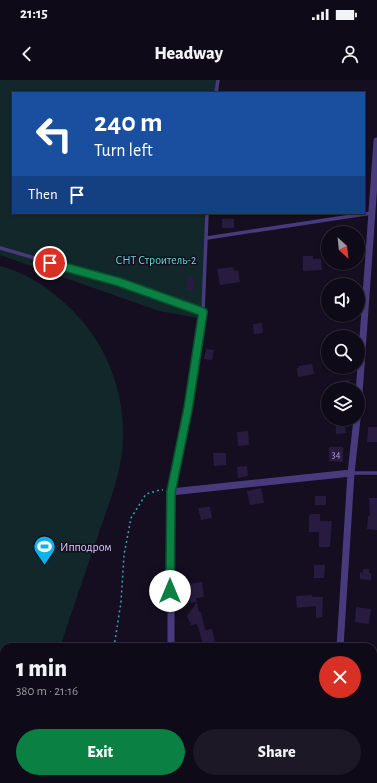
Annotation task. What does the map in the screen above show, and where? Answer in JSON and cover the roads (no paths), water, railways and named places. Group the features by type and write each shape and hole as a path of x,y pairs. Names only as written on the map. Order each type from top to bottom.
{"street":[{"path":"360,382 372,213 375,204 377,141"},
{"path":"170,643 171,492 188,409 203,312"},
{"path":"340,643 351,473 356,426"},
{"path":"171,492 351,473"}],"lane":[{"path":"216,92 218,80"},
{"path":"207,238 372,213"},
{"path":"0,248 119,282 203,312 207,214"},
{"path":"351,473 377,473"}],"place":[{"name":"Ипподром","path":"44,566"}],"park label":[{"name":"СНТ Строитель-2","path":"156,260"}]}
